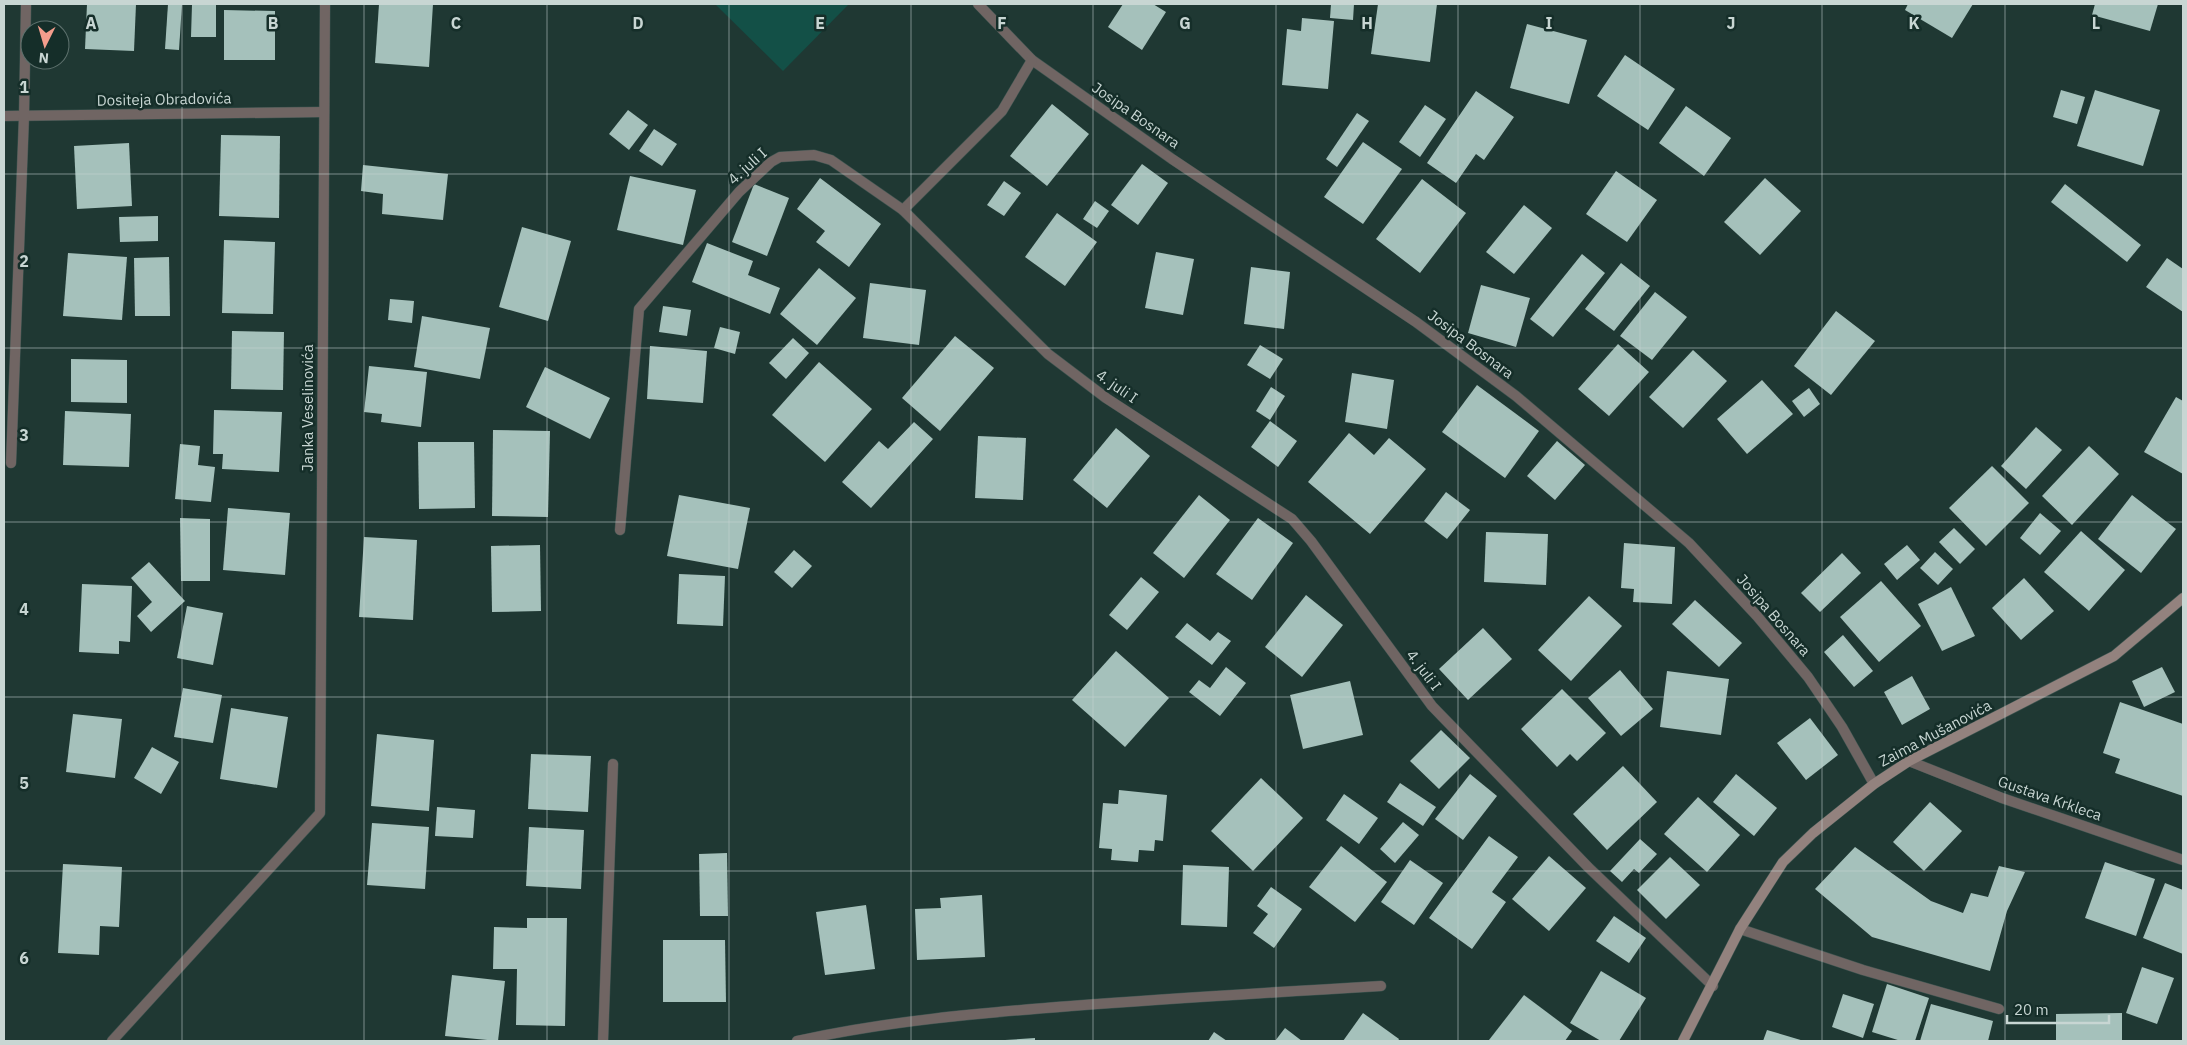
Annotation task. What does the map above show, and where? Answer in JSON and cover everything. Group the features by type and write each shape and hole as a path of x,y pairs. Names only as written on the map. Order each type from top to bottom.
{"street":[{"path":"11,463 24,116 26,4"},
{"name":"Janka Veselinovića","path":"112,1041 320,813 325,4"},
{"name":"Josipa Bosnara","path":"978,4 1032,60 1172,159 1416,322 1516,396 1689,543 1758,616 1808,677 1842,727 1874,784"},
{"path":"903,210 1002,111 1032,60"},
{"name":"Dositeja Obradovića","path":"4,116 324,112"},
{"name":"4. juli I","path":"620,530 640,309 739,192 771,162 780,157 814,155 831,160 903,210 1048,354 1106,398 1292,519 1311,541 1432,706 1589,868 1713,986"},
{"name":"Zaima Mušanovića","path":"1683,1041 1713,986 1740,929 1783,862 1813,833 1874,784 1909,761 2114,656 2183,598"},
{"name":"Gustava Krkleca","path":"1909,761 2002,798 2183,860"},
{"path":"603,1041 613,764"},
{"path":"1740,929 1863,970 1999,1009"},
{"path":"803,1041 892,1025 978,1013 1381,986"}],"green space":[{"path":"715,4 849,4 783,71"}],"building":[{"path":"87,4 136,4 134,51 85,49"},
{"path":"168,4 182,4 179,50 165,49"},
{"path":"192,4 216,4 216,37 191,37"},
{"path":"379,4 433,4 429,67 375,63"},
{"path":"1123,4 1153,4 1166,12 1142,50 1108,27"},
{"path":"1331,4 1354,4 1353,20 1330,18"},
{"path":"1378,4 1437,4 1430,62 1371,54"},
{"path":"1908,4 1973,4 1952,38 1905,10"},
{"path":"2095,4 2158,4 2150,31 2092,15"},
{"path":"224,10 275,11 275,60 224,60"},
{"path":"1302,18 1334,21 1328,89 1282,85 1287,29 1301,31"},
{"path":"1527,24 1587,40 1569,104 1510,88"},
{"path":"1625,55 1675,89 1648,130 1597,96"},
{"path":"2061,90 2085,97 2077,124 2053,117"},
{"path":"2095,90 2160,110 2143,166 2077,146"},
{"path":"1476,91 1514,117 1484,160 1476,154 1456,183 1427,163"},
{"path":"1052,104 1089,134 1047,186 1010,156"},
{"path":"1425,105 1446,119 1420,157 1399,142"},
{"path":"1686,106 1731,138 1704,176 1659,143"},
{"path":"628,110 648,125 629,150 609,134"},
{"path":"1357,113 1369,121 1337,167 1326,159"},
{"path":"654,129 677,144 662,166 639,151"},
{"path":"221,135 280,136 279,218 219,216"},
{"path":"1363,142 1402,169 1363,224 1324,197"},
{"path":"129,143 132,206 77,209 74,146"},
{"path":"1142,164 1168,183 1138,225 1111,205"},
{"path":"363,165 448,174 443,220 382,214 383,194 361,191"},
{"path":"1616,171 1657,200 1627,242 1586,214"},
{"path":"630,176 696,190 683,245 617,230"},
{"path":"820,178 881,224 849,267 816,242 825,231 797,209"},
{"path":"1765,178 1801,211 1760,255 1724,222"},
{"path":"1422,179 1466,213 1420,273 1376,239"},
{"path":"1004,181 1021,193 1004,216 987,205"},
{"path":"754,184 789,198 767,256 732,242"},
{"path":"2065,184 2141,245 2127,262 2051,202"},
{"path":"1095,201 1109,211 1097,228 1083,219"},
{"path":"1524,205 1552,228 1514,274 1486,252"},
{"path":"1057,213 1097,242 1065,286 1025,257"},
{"path":"158,216 158,241 120,242 119,217"},
{"path":"522,227 571,241 548,321 499,307"},
{"path":"224,240 275,242 273,314 222,313"},
{"path":"707,243 753,261 748,275 780,288 770,314 692,282"},
{"path":"1156,252 1194,259 1183,315 1145,308"},
{"path":"68,253 127,257 122,320 63,316"},
{"path":"1582,254 1605,273 1553,337 1530,319"},
{"path":"169,257 170,316 135,316 134,258"},
{"path":"2167,258 2183,269 2183,312 2146,287"},
{"path":"1621,263 1650,286 1614,331 1585,309"},
{"path":"1251,267 1290,272 1284,329 1244,324"},
{"path":"819,268 856,298 817,345 780,314"},
{"path":"870,283 926,290 919,345 863,338"},
{"path":"1481,285 1530,298 1516,347 1468,333"},
{"path":"1655,292 1687,317 1652,360 1620,336"},
{"path":"390,299 414,301 412,323 388,320"},
{"path":"663,306 691,310 687,336 659,332"},
{"path":"1836,311 1875,341 1831,395 1794,366"},
{"path":"422,316 490,328 480,379 414,367"},
{"path":"720,327 740,332 735,354 714,348"},
{"path":"232,331 284,332 283,390 231,389"},
{"path":"955,336 994,368 940,431 902,398"},
{"path":"793,338 809,353 786,379 769,363"},
{"path":"1618,344 1649,372 1609,416 1578,389"},
{"path":"1260,345 1283,359 1270,379 1247,365"},
{"path":"650,346 707,351 703,403 647,399"},
{"path":"1693,350 1727,381 1683,428 1649,397"},
{"path":"71,359 127,360 127,403 71,402"},
{"path":"819,362 872,409 825,462 772,415"},
{"path":"369,366 427,372 421,427 381,422 382,414 364,412"},
{"path":"545,367 610,398 590,439 526,407"},
{"path":"1352,373 1394,380 1387,429 1345,422"},
{"path":"1762,380 1793,414 1747,454 1717,419"},
{"path":"1477,385 1539,431 1505,478 1442,432"},
{"path":"1271,387 1285,396 1270,420 1256,411"},
{"path":"1809,388 1820,404 1804,417 1792,401"},
{"path":"2176,397 2183,401 2183,474 2144,452"},
{"path":"214,410 282,412 279,472 222,469 223,454 213,454"},
{"path":"65,411 131,414 129,467 63,465"},
{"path":"1270,421 1297,441 1278,467 1251,447"},
{"path":"914,422 933,439 871,508 842,482 879,441 888,449"},
{"path":"2036,427 2062,450 2026,489 2001,466"},
{"path":"1116,428 1150,456 1107,508 1073,480"},
{"path":"493,430 550,431 548,517 492,516"},
{"path":"1349,433 1374,455 1389,438 1426,469 1370,534 1308,482"},
{"path":"978,436 1026,438 1023,500 975,498"},
{"path":"1557,441 1585,465 1555,500 1527,476"},
{"path":"418,442 474,442 475,508 419,509"},
{"path":"180,444 200,446 198,465 215,467 211,502 175,499"},
{"path":"2089,446 2119,474 2072,525 2042,496"},
{"path":"1992,466 2029,503 1986,546 1949,508"},
{"path":"1446,492 1470,510 1447,539 1424,521"},
{"path":"679,495 750,508 738,569 667,556"},
{"path":"1199,495 1230,520 1184,578 1153,553"},
{"path":"2132,495 2176,529 2141,573 2098,539"},
{"path":"228,508 290,513 285,575 223,570"},
{"path":"2040,513 2061,531 2040,555 2020,538"},
{"path":"180,518 210,519 210,581 181,581"},
{"path":"1258,518 1293,543 1252,600 1216,574"},
{"path":"1954,528 1975,549 1960,564 1939,542"},
{"path":"2081,531 2125,570 2089,611 2044,572"},
{"path":"1486,532 1548,534 1546,585 1484,582"},
{"path":"364,537 417,540 413,620 359,617"},
{"path":"1624,543 1675,547 1672,604 1633,602 1634,589 1621,588"},
{"path":"540,545 541,611 492,612 491,546"},
{"path":"1907,545 1920,560 1897,580 1884,564"},
{"path":"794,550 812,566 792,588 774,572"},
{"path":"1935,552 1953,569 1938,585 1920,568"},
{"path":"1842,553 1861,573 1820,612 1801,593"},
{"path":"149,562 185,601 151,632 137,616 152,602 131,578"},
{"path":"679,574 725,576 723,626 677,624"},
{"path":"1141,577 1159,592 1127,630 1109,615"},
{"path":"2024,578 2054,611 2021,640 1992,608"},
{"path":"1881,581 1921,626 1879,662 1840,617"},
{"path":"82,584 132,586 130,642 119,641 119,654 79,652"},
{"path":"1951,587 1975,636 1942,651 1918,604"},
{"path":"1306,595 1343,625 1302,677 1265,647"},
{"path":"1589,596 1622,626 1571,681 1538,650"},
{"path":"1695,600 1742,643 1719,667 1672,624"},
{"path":"187,606 223,613 213,665 177,658"},
{"path":"1187,623 1210,641 1218,632 1231,641 1212,665 1175,637"},
{"path":"1483,628 1512,659 1468,700 1439,669"},
{"path":"1843,635 1873,671 1854,687 1824,652"},
{"path":"1116,651 1169,698 1125,747 1072,700"},
{"path":"1226,667 1246,683 1220,716 1189,692 1199,680 1210,688"},
{"path":"2162,667 2175,692 2144,707 2132,681"},
{"path":"1620,670 1653,709 1621,736 1588,698"},
{"path":"1667,671 1729,679 1721,735 1660,727"},
{"path":"1912,676 1930,709 1902,725 1884,692"},
{"path":"1350,681 1363,735 1303,749 1290,695"},
{"path":"183,688 222,695 213,743 174,737"},
{"path":"1562,689 1606,733 1577,761 1570,754 1557,767 1521,729"},
{"path":"2120,702 2183,724 2183,796 2115,773 2120,759 2103,753"},
{"path":"231,708 288,717 277,788 220,779"},
{"path":"73,714 122,719 115,778 66,772"},
{"path":"1810,718 1838,755 1806,780 1777,743"},
{"path":"1441,730 1470,758 1439,789 1410,761"},
{"path":"377,734 434,740 429,811 371,806"},
{"path":"152,747 179,762 161,794 134,778"},
{"path":"531,754 591,756 588,812 528,809"},
{"path":"1623,766 1657,802 1607,850 1573,814"},
{"path":"1470,774 1497,796 1463,840 1435,819"},
{"path":"1736,774 1777,808 1754,836 1713,802"},
{"path":"1261,778 1303,818 1253,871 1211,831"},
{"path":"1400,783 1436,807 1423,826 1387,802"},
{"path":"1119,790 1167,795 1163,841 1155,840 1154,851 1139,850 1138,862 1111,860 1112,849 1099,848 1103,803 1118,804"},
{"path":"1344,794 1378,818 1359,844 1326,820"},
{"path":"1698,797 1740,835 1707,872 1664,834"},
{"path":"1930,802 1962,831 1924,871 1893,842"},
{"path":"437,807 475,810 473,838 435,836"},
{"path":"1403,822 1419,835 1395,863 1380,849"},
{"path":"372,823 429,827 425,889 367,885"},
{"path":"529,827 584,830 581,889 526,886"},
{"path":"1489,836 1518,857 1492,892 1506,902 1472,949 1429,918"},
{"path":"1640,839 1657,854 1639,873 1634,869 1622,882 1610,871"},
{"path":"1341,846 1387,882 1355,922 1309,887"},
{"path":"1855,847 1931,901 1963,913 1971,893 1988,897 1999,866 2025,872 2007,911 1990,971 1872,937 1815,889"},
{"path":"727,853 728,916 700,916 699,854"},
{"path":"1549,856 1586,888 1549,931 1512,899"},
{"path":"1670,857 1700,885 1666,919 1637,890"},
{"path":"1410,860 1443,883 1414,925 1381,902"},
{"path":"2105,862 2155,879 2136,936 2085,918"},
{"path":"63,864 122,867 119,927 100,926 99,955 58,953"},
{"path":"1183,865 1229,867 1227,927 1181,925"},
{"path":"2165,883 2183,890 2183,954 2143,938"},
{"path":"1271,887 1302,909 1274,948 1253,933 1268,914 1257,906"},
{"path":"982,895 985,957 917,960 915,909 941,908 940,898"},
{"path":"866,905 875,969 825,975 816,912"},
{"path":"1614,916 1646,938 1629,963 1596,941"},
{"path":"527,918 567,918 565,1026 516,1025 517,969 493,969 494,927 527,928"},
{"path":"663,940 725,940 726,1002 663,1002"},
{"path":"2142,967 2174,978 2157,1024 2126,1013"},
{"path":"1601,971 1646,998 1619,1041 1601,1041 1570,1023"},
{"path":"452,975 505,981 498,1041 445,1036"},
{"path":"1887,984 1929,998 1915,1041 1901,1041 1872,1032"},
{"path":"1843,994 1874,1004 1863,1038 1832,1027"},
{"path":"1524,995 1572,1031 1565,1041 1489,1040"},
{"path":"1931,1004 1993,1021 1988,1041 1920,1041"},
{"path":"1363,1013 1399,1039 1398,1041 1343,1041"},
{"path":"2122,1013 2122,1041 2056,1041 2056,1014"},
{"path":"1285,1028 1302,1041 1275,1041"},
{"path":"1767,1030 1804,1041 1763,1041"},
{"path":"1214,1032 1227,1041 1208,1041"},
{"path":"1035,1038 1035,1041 1005,1041 1005,1040"}]}
